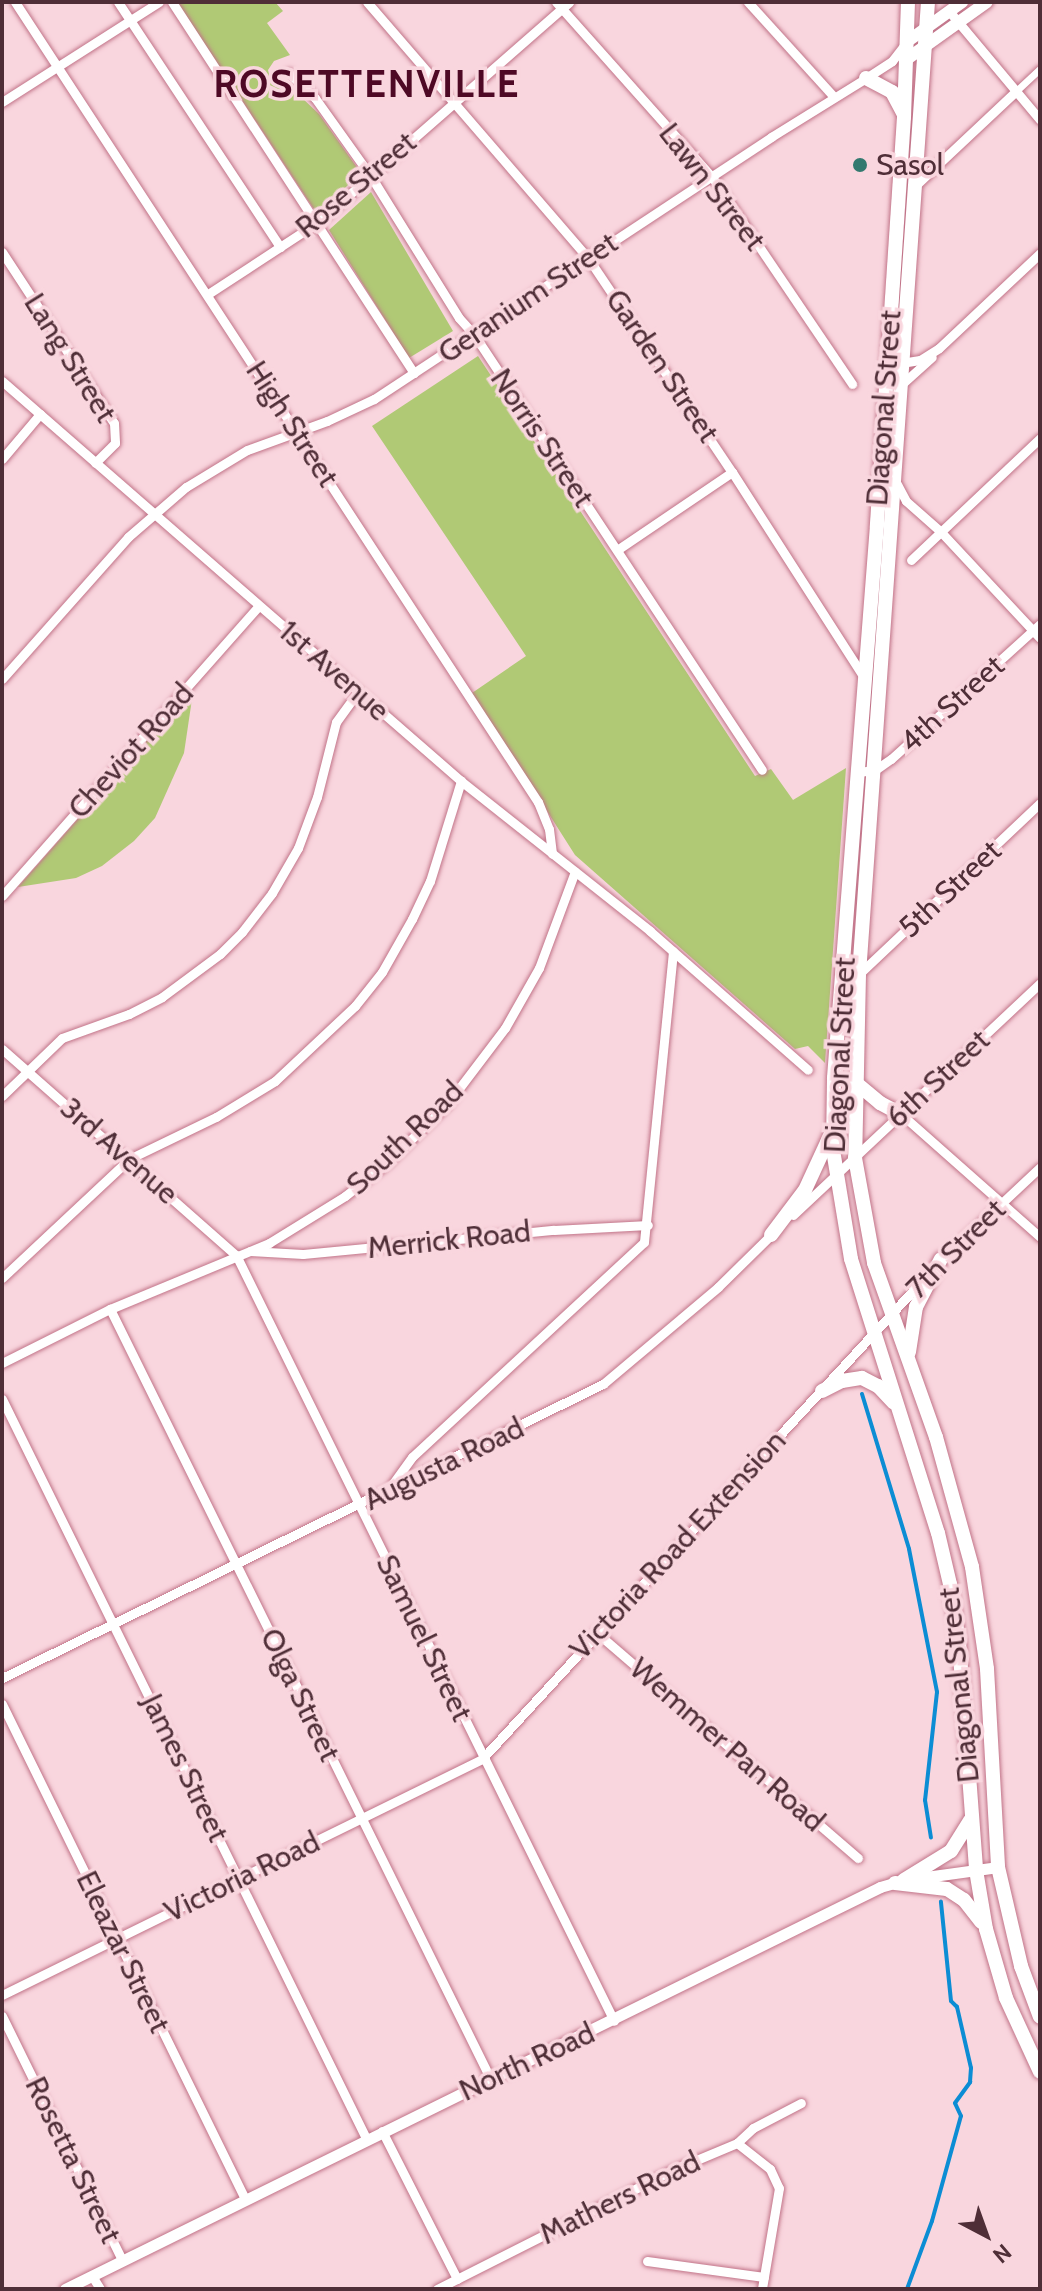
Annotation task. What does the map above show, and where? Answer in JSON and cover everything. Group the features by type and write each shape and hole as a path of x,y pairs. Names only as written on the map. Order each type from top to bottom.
{"main road":[{"name":"Diagonal Street","path":"908,2 904,117 832,1129 835,1176 851,1259 938,1533 955,1612 976,1870 986,1929 1006,1998 1040,2072"},
{"name":"Diagonal Street","path":"928,2 859,974 855,1158 874,1263 958,1510 976,1589 987,1669 998,1867 1021,1966 1040,2017"},
{"name":"Geranium Street","path":"908,41 962,2"},
{"name":"Geranium Street","path":"907,59 987,2"},
{"path":"866,78 892,92 904,117"},
{"path":"855,1082 880,1103 901,1114"},
{"path":"771,1235 805,1190 832,1129"},
{"path":"908,1363 916,1307 941,1259"},
{"path":"822,1391 842,1381 862,1378 878,1386 899,1410"},
{"path":"900,1881 951,1851 965,1834 972,1817"},
{"path":"900,1881 947,1889 964,1900 986,1929"}],"street":[{"name":"High Street","path":"15,2 538,802 549,829 552,854"},
{"path":"118,2 280,247"},
{"path":"2,102 159,2"},
{"path":"172,2 414,373"},
{"name":"Garden Street","path":"367,2 588,258 732,472 865,680"},
{"path":"748,2 834,97"},
{"name":"Rose Street","path":"208,294 318,222 562,4"},
{"name":"Lawn Street","path":"562,4 712,177 852,384"},
{"path":"949,11 1040,120"},
{"name":"Geranium Street","path":"2,679 154,513 223,463 364,405 475,336 588,258 892,61 908,41"},
{"name":"Geranium Street","path":"892,61 907,59"},
{"path":"916,185 1040,69"},
{"name":"Norris Street","path":"289,73 315,98 370,175 459,318 475,336 762,770"},
{"name":"Lang Street","path":"2,252 116,428 112,449 95,463"},
{"path":"902,384 1040,253"},
{"path":"887,364 920,360 939,348"},
{"name":"1st Avenue","path":"2,381 461,781 673,951 808,1070"},
{"path":"2,459 40,414"},
{"path":"911,560 1040,438"},
{"path":"617,550 732,472"},
{"path":"895,477 906,501 941,532 1038,631"},
{"name":"Cheviot Road","path":"2,896 259,606"},
{"name":"4th Street","path":"858,772 875,770 1038,631"},
{"path":"2,1096 62,1038 129,1014 162,997 220,954 242,932 272,893 298,848 317,797 336,722 358,692"},
{"path":"2,1278 129,1159 216,1117 275,1081 355,1006 382,972 430,881 461,781"},
{"name":"5th Street","path":"859,974 1040,803"},
{"name":"South Road","path":"5,1358 110,1309 250,1251 315,1216 365,1181 448,1103 505,1028 539,968 575,871"},
{"path":"386,1493 412,1457 635,1254 644,1242 673,951"},
{"name":"6th Street","path":"835,1176 1040,983"},
{"name":"3rd Avenue","path":"2,1049 236,1255"},
{"path":"901,1114 1040,1237"},
{"name":"7th Street","path":"875,1333 941,1259 1040,1167"},
{"name":"Augusta Road","path":"2,1678 386,1493 603,1384 718,1287 835,1176"},
{"name":"Merrick Road","path":"250,1251 303,1254 554,1230 648,1225"},
{"name":"Samuel Street","path":"236,1255 482,1759 614,2021"},
{"name":"Olga Street","path":"110,1309 491,2080"},
{"name":"Victoria Road Extension","path":"482,1759 875,1333"},
{"name":"James Street","path":"2,1399 366,2138"},
{"name":"Wemmer Pan Road","path":"596,1632 858,1858"},
{"name":"Eleazar Street","path":"2,1704 245,2199"},
{"name":"Victoria Road","path":"2,1995 482,1759"},
{"name":"North Road","path":"65,2289 366,2138 614,2021 852,1900 900,1881 998,1867"},
{"name":"Rosetta Street","path":"2,2016 122,2260"},
{"name":"Mathers Road","path":"437,2289 675,2169 737,2143 753,2128 801,2103"},
{"path":"382,2131 457,2279"},
{"path":"737,2143 770,2169 777,2179 777,2202 762,2289"},
{"path":"647,2261 764,2277"},
{"name":"Rosetta Street","path":"92,2276 100,2289"}],"green space":[{"path":"177,2 275,2 283,11 267,23 290,55 274,61 268,70 270,78 279,88 300,96 319,114 361,173 317,214"},
{"path":"371,192 453,331 409,358 329,230"},
{"path":"478,356 755,776 771,769 793,800 846,768 825,1063 808,1046 795,1049 575,855 472,693 526,656 372,426"},
{"path":"186,696 192,699 184,753 155,818 134,841 102,866 76,878 18,887"}],"waterway":[{"path":"862,1394 909,1549 937,1692 925,1800 931,1838"},
{"path":"907,2289 932,2221 961,2116 955,2103 970,2082 971,2068 957,2007 951,2001 941,1902"}],"place":[{"name":"Sasol","path":"860,165"}],"district":[{"name":"ROSETTENVILLE","path":"367,84"}]}
